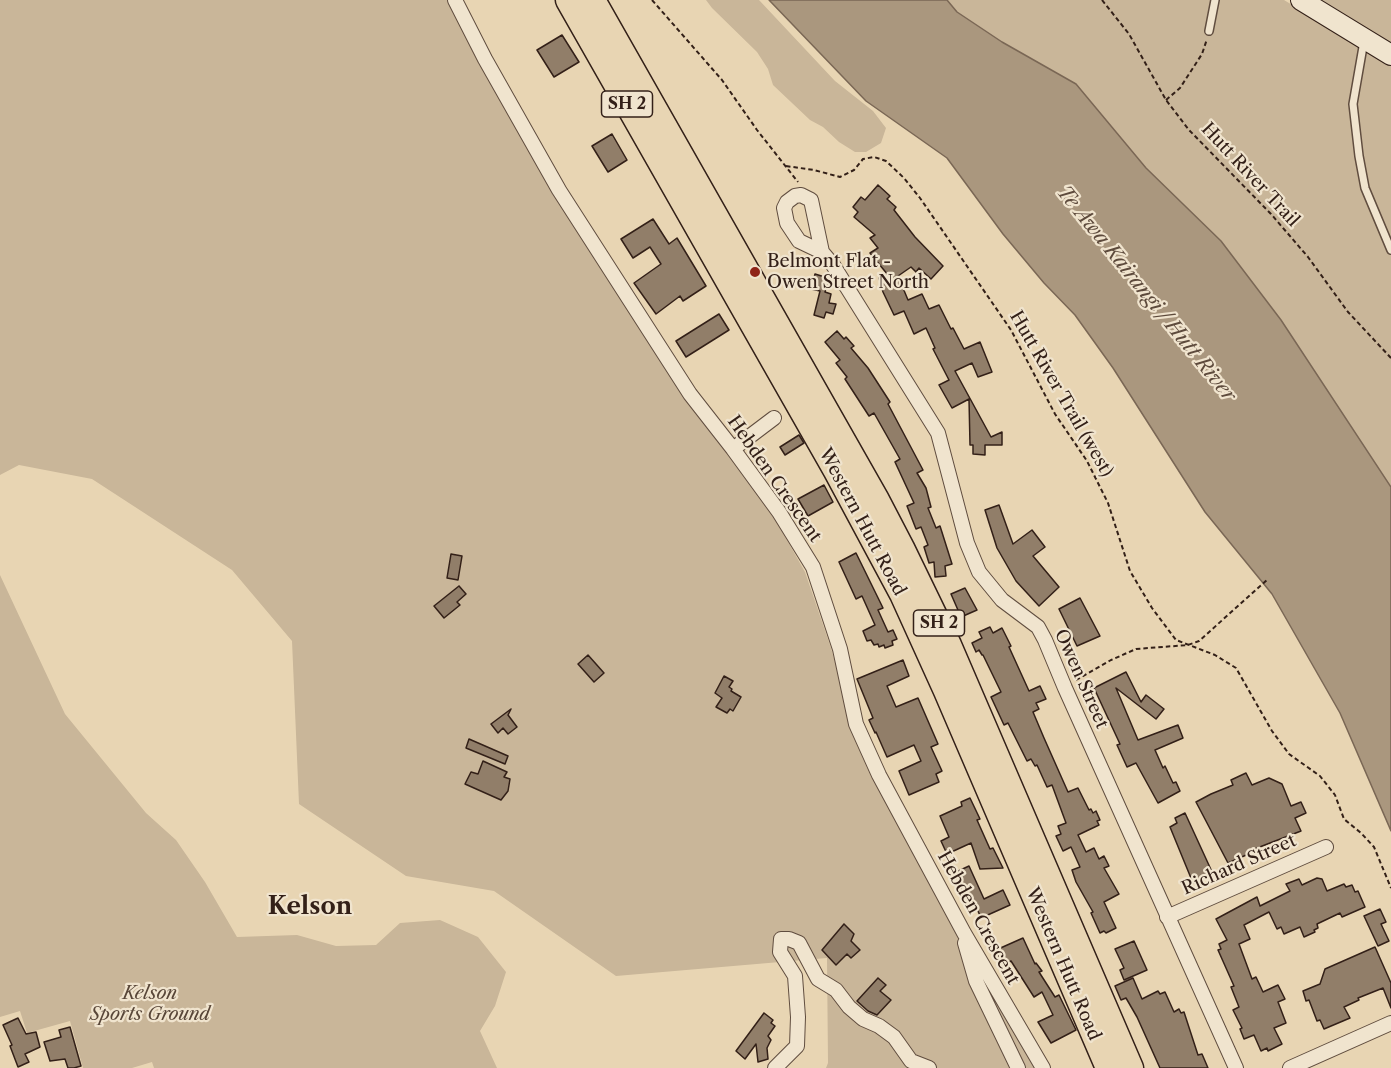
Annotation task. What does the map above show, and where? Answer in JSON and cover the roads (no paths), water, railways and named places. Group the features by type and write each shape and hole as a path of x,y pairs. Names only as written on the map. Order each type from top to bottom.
{"highway":[{"name":"Western Hutt Road","path":"568,0 831,462 902,594 1108,1068"},
{"name":"Western Hutt Road","path":"592,0 878,500 949,645 1131,1068"}],"main road":[{"path":"1301,0 1391,55"}],"street":[{"name":"Hebden Crescent","path":"455,0 485,59 559,190 690,394 778,512 813,567 840,649 856,724 879,775 964,933 1043,1068"},
{"path":"795,196 806,196 811,200 822,252 799,241 787,223 784,208 787,202 795,196"},
{"name":"Owen Street","path":"822,252 833,265 938,434 967,543 980,572 1002,600 1038,627 1236,1068"},
{"path":"733,449 774,418"},
{"name":"Richard Street","path":"1167,916 1326,847"},
{"path":"964,933 967,954 976,981 1018,1068"},
{"path":"775,1068 797,1046 798,1017 795,976 780,952 781,939 789,939 799,943 818,979 836,990 849,1007 863,1019 879,1026 894,1037 911,1061 929,1068"},
{"path":"1290,1068 1391,1023"}],"lane":[{"path":"1209,31 1215,0"},
{"path":"1364,39 1353,104 1359,156 1365,188 1391,250"}],"water":[{"name":"Te Awa Kairangi / Hutt River","path":"769,0 947,0 957,12 1002,42 1076,84 1146,168 1221,241 1281,320 1391,487 1391,831 1340,713 1272,594 1205,512 1113,368 1075,315 1044,283 1003,234 947,158 866,101"}],"place":[{"name":"Belmont Flat - Owen Street North","path":"755,272"}],"district":[{"name":"Kelson","path":"310,907"}],"park label":[{"name":"Kelson Sports Ground","path":"150,1004"}]}
